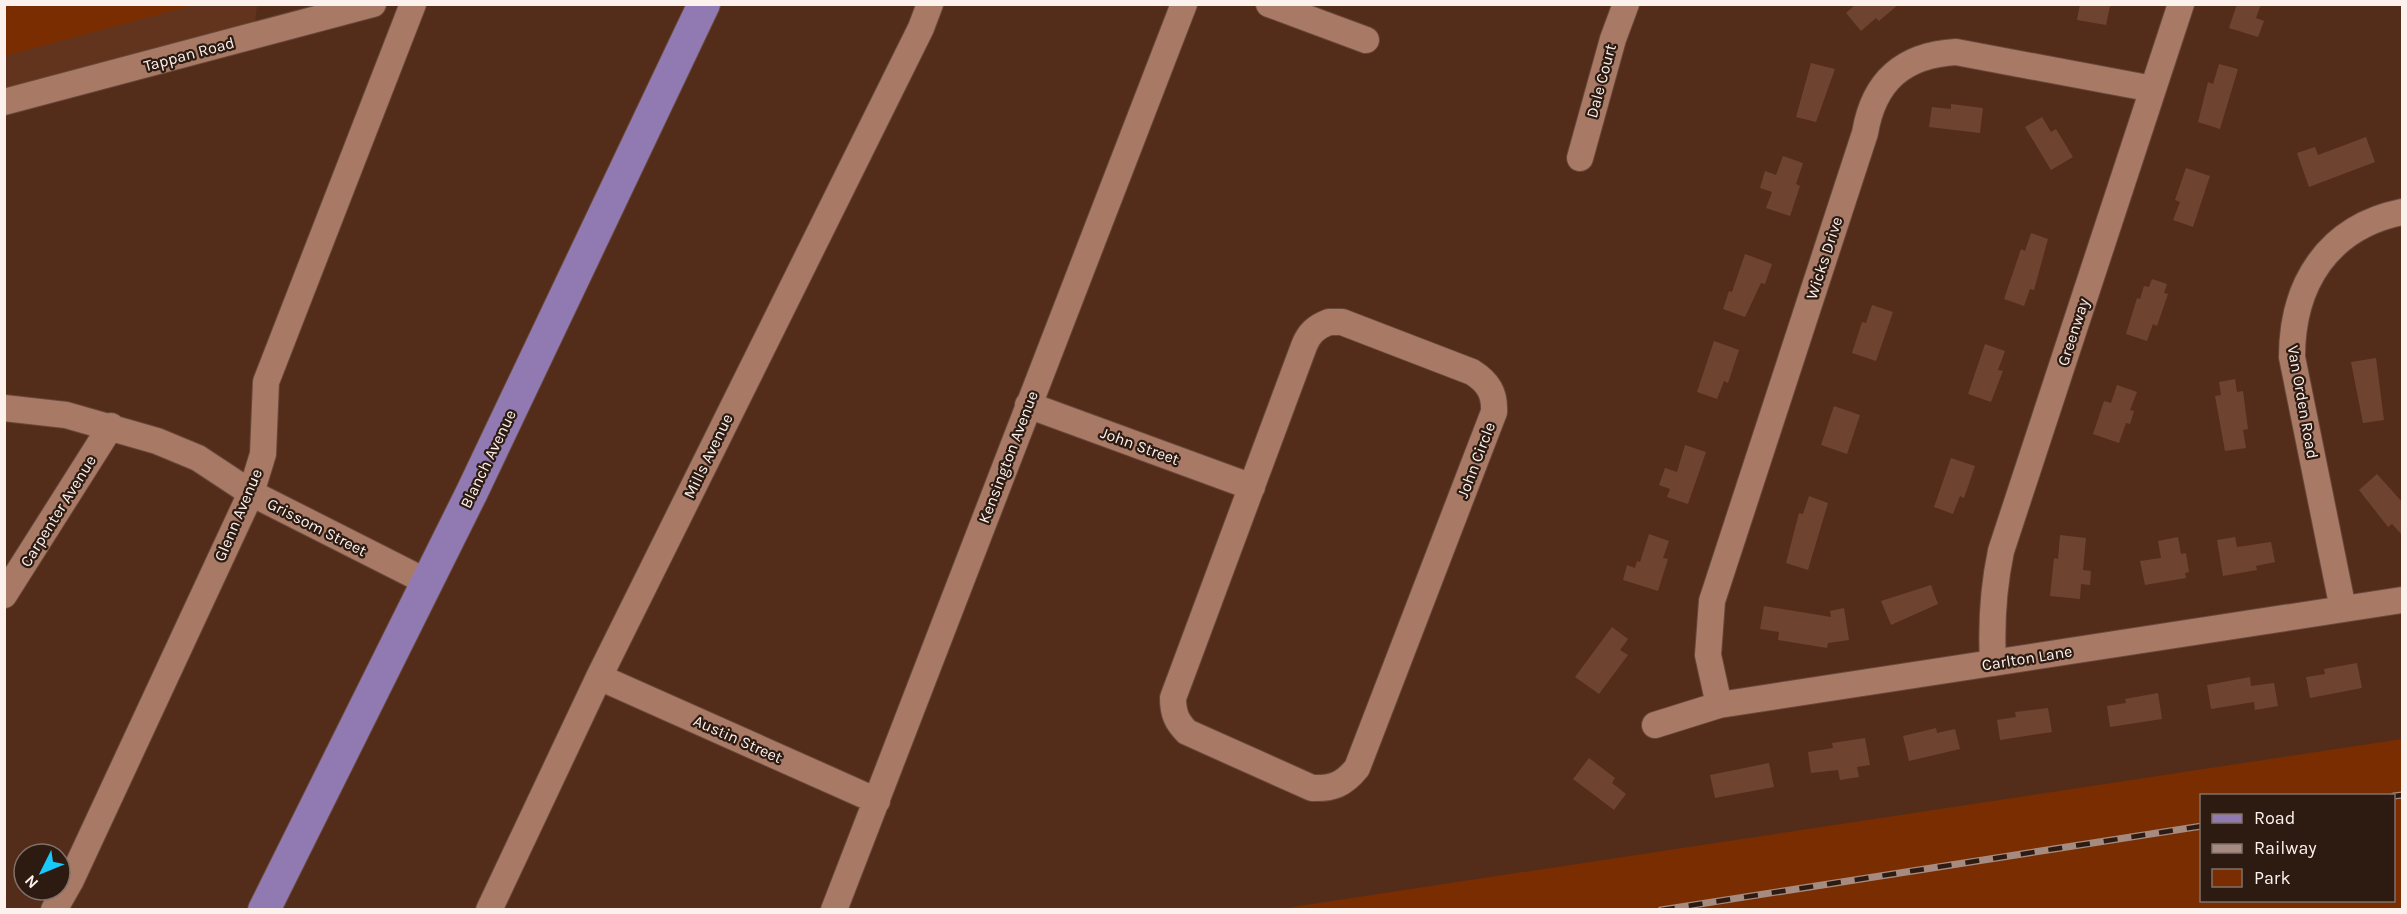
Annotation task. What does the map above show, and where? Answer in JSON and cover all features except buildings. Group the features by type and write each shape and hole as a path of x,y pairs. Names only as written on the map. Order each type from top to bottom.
{"main road":[{"name":"Blanch Avenue","path":"264,909 427,582 704,4"}],"street":[{"name":"Tappan Road","path":"4,102 374,4"},
{"name":"Glenn Avenue","path":"54,909 71,880 251,493 263,454 266,382 413,4"},
{"name":"Mills Avenue","path":"489,909 599,676 921,28 930,4"},
{"name":"Kensington Avenue","path":"834,909 1184,4"},
{"path":"1269,4 1366,40"},
{"name":"Dale Court","path":"1580,158 1613,39 1626,4"},
{"name":"Greenway","path":"1993,663 1992,605 2001,551 2181,4"},
{"name":"Wicks Drive","path":"1719,705 1708,655 1712,601 1865,133 1868,114 1884,83 1915,59 1935,53 1956,52 2153,89"},
{"name":"Van Orden Road","path":"2343,609 2292,357 2292,331 2296,308 2305,285 2318,263 2354,230 2375,220 2403,212"},
{"name":"John Circle","path":"1329,322 1342,322 1472,372 1483,378 1491,389 1494,412 1362,757 1349,778 1338,785 1312,788 1187,732 1178,723 1173,711 1173,699 1252,488 1308,335 1318,326 1329,322"},
{"name":"John Street","path":"1028,405 1252,488"},
{"name":"Grissom Street","path":"4,408 66,415 111,426 198,458 251,493 427,582"},
{"name":"Carpenter Avenue","path":"4,595 111,426"},
{"name":"Carlton Lane","path":"1655,726 1719,705 2403,600"},
{"name":"Austin Street","path":"599,676 877,801"}],"shaded area":[{"path":"5,5 257,5 255,25 5,102"}],"green space":[{"path":"5,4 193,4 193,5 5,56"},
{"path":"2402,739 2402,909 1279,909"}],"railway":[{"path":"2395,796 2402,795"},
{"path":"1661,910 2200,826"}]}
